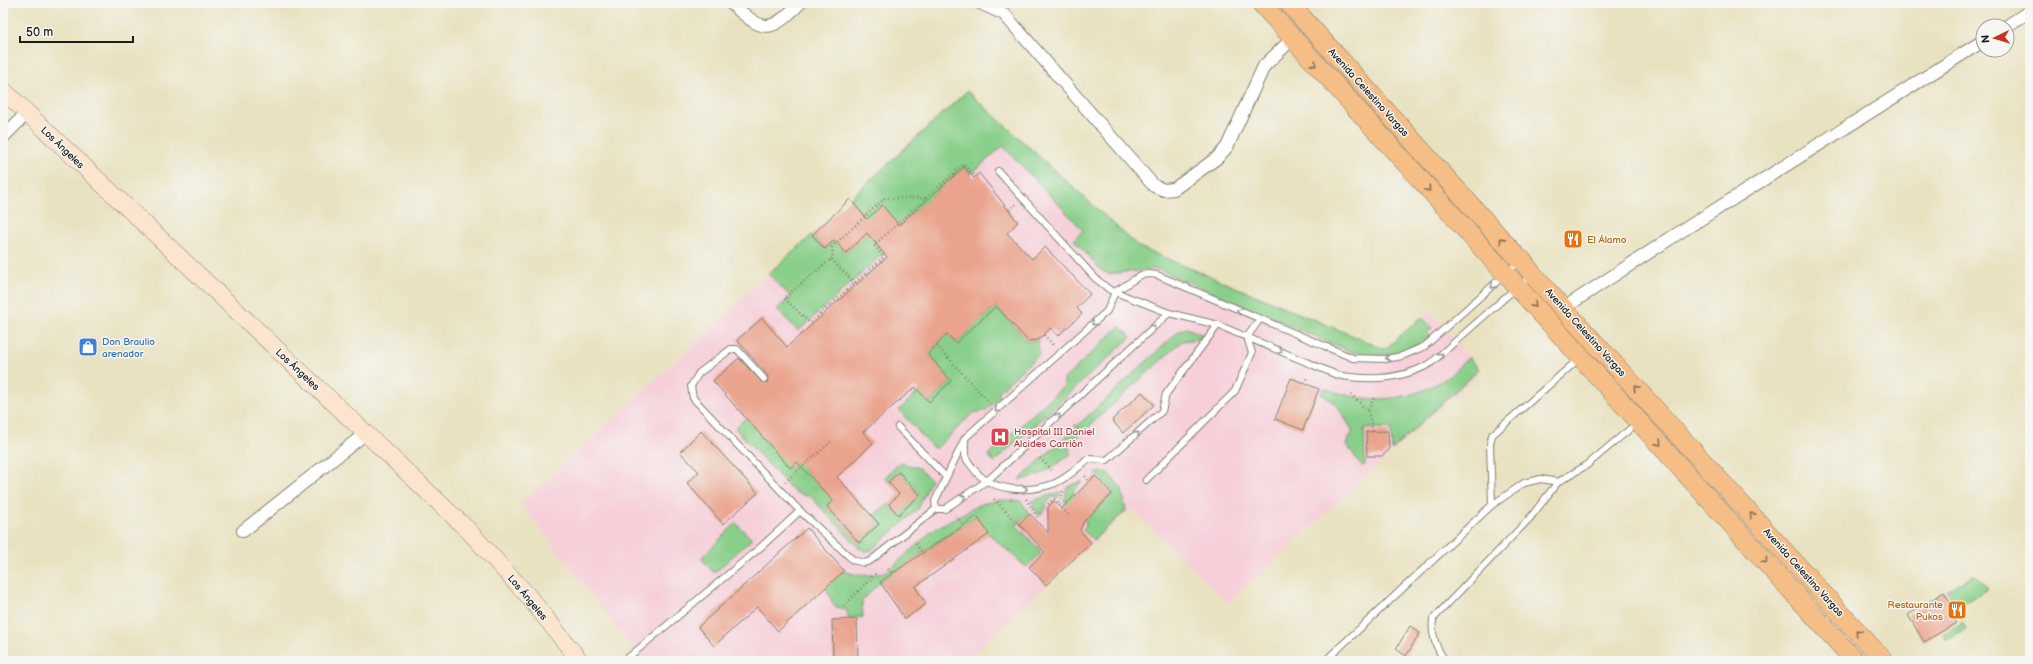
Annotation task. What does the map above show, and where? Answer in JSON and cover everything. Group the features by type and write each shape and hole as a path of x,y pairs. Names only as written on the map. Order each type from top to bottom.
{"highway":[{"name":"Avenida Celestino Vargas","path":"1261,3 1581,357 1646,414 1819,589 1884,661"},
{"name":"Avenida Celestino Vargas","path":"1289,3 1564,308 1646,414 1803,603 1855,661"},
{"path":"1402,160 1416,145"},
{"path":"1803,603 1819,589"}],"main road":[{"name":"Los Ángeles","path":"3,90 436,498 500,563 580,661"}],"street":[{"path":"731,3 755,24 772,27 783,20 800,3"},
{"path":"980,3 1004,14 1154,186 1164,190 1174,189 1217,158 1227,147 1264,66 1292,39"},
{"path":"2015,21 2030,11"},
{"path":"1564,308 1677,234 1975,46"},
{"path":"3,137 27,113"},
{"path":"243,531 366,433"}],"lane":[{"path":"998,171 1095,278 1110,290 1169,313 1218,325 1337,375 1356,378 1396,377 1419,370 1431,363 1512,280 1522,260"},
{"path":"936,509 935,501 965,438 1107,311 1115,292 1141,275 1157,275 1353,358 1386,359 1402,356 1425,346 1512,280 1533,275"},
{"path":"764,379 737,349 730,349 700,373 691,386 693,398 800,511 853,560 864,563 870,561 936,509 945,509 988,480 1169,313"},
{"path":"1247,337 1260,319"},
{"path":"965,438 966,458 978,475 1001,487 1013,490 1032,490 1054,484 1074,472 1088,459 1107,460 1162,411 1166,394 1218,325"},
{"path":"1146,480 1235,391 1252,352 1247,337"},
{"path":"1492,505 1490,444 1492,436 1581,357"},
{"path":"1446,661 1438,650 1432,633 1433,618 1530,518 1558,482 1587,465 1646,414"},
{"path":"898,427 946,477"},
{"path":"1325,661 1492,505 1524,484 1541,479 1558,482"},
{"path":"624,661 762,546 800,511"}],"path":[{"path":"926,198 885,198 832,246 833,257 831,259 784,298 810,323 884,257 874,245 926,198 964,164 974,175"},
{"path":"831,259 855,283"},
{"path":"1044,335 1057,349"},
{"path":"936,346 994,407"},
{"path":"1305,384 1308,377"},
{"path":"1352,394 1368,411 1373,431"},
{"path":"1368,411 1375,396"},
{"path":"1074,426 1083,435"},
{"path":"783,484 832,442"},
{"path":"1040,458 1052,470"},
{"path":"1084,476 1089,482"},
{"path":"1058,503 1062,497 1063,488"},
{"path":"994,499 1016,522 1020,523"},
{"path":"1026,499 1037,517 1035,519"},
{"path":"1048,504 1054,499 1068,515"},
{"path":"956,516 964,525"},
{"path":"916,544 923,554"},
{"path":"888,569 892,574"},
{"path":"844,606 877,572"}],"shaded area":[{"name":"Hospital III Daniel Alcides Carrión","path":"967,91 1139,247 1385,349 1430,310 1480,371 1228,603 1131,508 964,661 643,661 521,504"}],"green space":[{"path":"967,91 1139,247 1385,349 1422,317 1432,328 1427,332 1430,336 1420,343 1411,348 1393,354 1373,355 1351,352 1157,269 1108,274 1102,271 1074,240 1083,230 1003,146 971,174 964,167 877,245 884,253 798,331 777,309 791,297 768,274 812,235 825,249 847,228 859,210 850,199","holes":["889,213 846,253 839,245"]},
{"path":"996,306 1028,341 1038,340 1039,354 999,391 999,398 985,411 973,413 937,448 933,448 899,410 919,391 930,402 951,381 928,354 947,334 956,343"},
{"path":"1120,326 1131,337 994,462 988,455 1064,386 1064,379"},
{"path":"1186,328 1206,336 1205,338 1182,341 1070,444 1071,454 1040,474 1019,480 1179,331"},
{"path":"1469,357 1479,369 1392,450 1391,428 1364,429 1365,465 1362,466 1346,444 1353,431 1336,404 1321,394 1324,388 1338,393 1366,398 1395,398 1409,395 1441,382"},
{"path":"746,418 817,443 831,440 801,466 833,501 827,507 859,543 879,525 872,516 889,504 898,515 920,495 899,472 888,482 884,478 900,463 919,468 931,480 918,509 872,550 865,551 858,547 811,497 794,492 735,428"},
{"path":"1107,472 1122,489 1126,511 1093,540 1083,530 1086,525 1085,519 1071,510 1064,501 1066,496 1066,488 1081,481 1082,482 1073,491 1094,512 1114,493 1096,473"},
{"path":"1060,492 1060,495 1057,498 1052,497 1046,504 1046,509 1041,514 1038,514 1031,501"},
{"path":"999,500 1021,501 1029,513 1016,525 1042,552 1026,567 989,534 976,516 880,582 862,601 863,617 848,618 847,610 834,606 826,587 844,571 862,575 873,575 884,572 890,569 934,529 981,504"},
{"path":"736,523 752,539 714,573 701,558"},
{"path":"1974,574 1988,589 1957,606 1947,591"},
{"path":"1963,622 1966,629 1947,641 1943,634"}],"building":[{"path":"964,167 974,178 979,173 1018,222 1007,233 1032,259 1045,247 1090,294 1077,308 1082,314 1058,336 1051,328 1038,340 1028,341 996,306 956,343 947,334 928,354 951,381 929,402 915,387 863,432 873,443 837,477 879,524 859,543 827,506 833,501 797,462 790,468 713,381 739,358 761,382 767,383 768,376 737,340 762,318 787,347 887,257 867,233 846,253 834,240 825,249 812,235 850,199 867,219 882,205 899,225"},
{"path":"1291,378 1319,389 1303,430 1275,419"},
{"path":"1142,392 1154,405 1123,433 1112,420"},
{"path":"701,431 758,493 723,524 687,483 699,472 680,452"},
{"path":"1388,431 1389,450 1382,456 1367,456 1366,432"},
{"path":"899,472 920,495 898,515 889,504 899,494 888,482"},
{"path":"1095,476 1112,494 1084,521 1080,530 1091,543 1046,585 1029,567 1045,552 1019,524 1030,514 1048,533 1048,507 1054,501 1061,509"},
{"path":"977,516 989,534 915,587 926,604 905,619 880,582"},
{"path":"807,528 844,571 778,631 757,607 714,646 698,627"},
{"path":"1944,592 1955,610 1950,613 1956,623 1924,642 1908,615"},
{"path":"857,619 858,661 833,661 832,620"},
{"path":"1410,626 1420,633 1406,656 1396,649"}],"place":[{"name":"El Álamo","path":"1573,239"},
{"name":"Don Braulio arenador","path":"88,347"},
{"name":"Hospital III Daniel Alcides Carrión","path":"1000,437"},
{"name":"Restaurante Pukos","path":"1957,610"}]}
